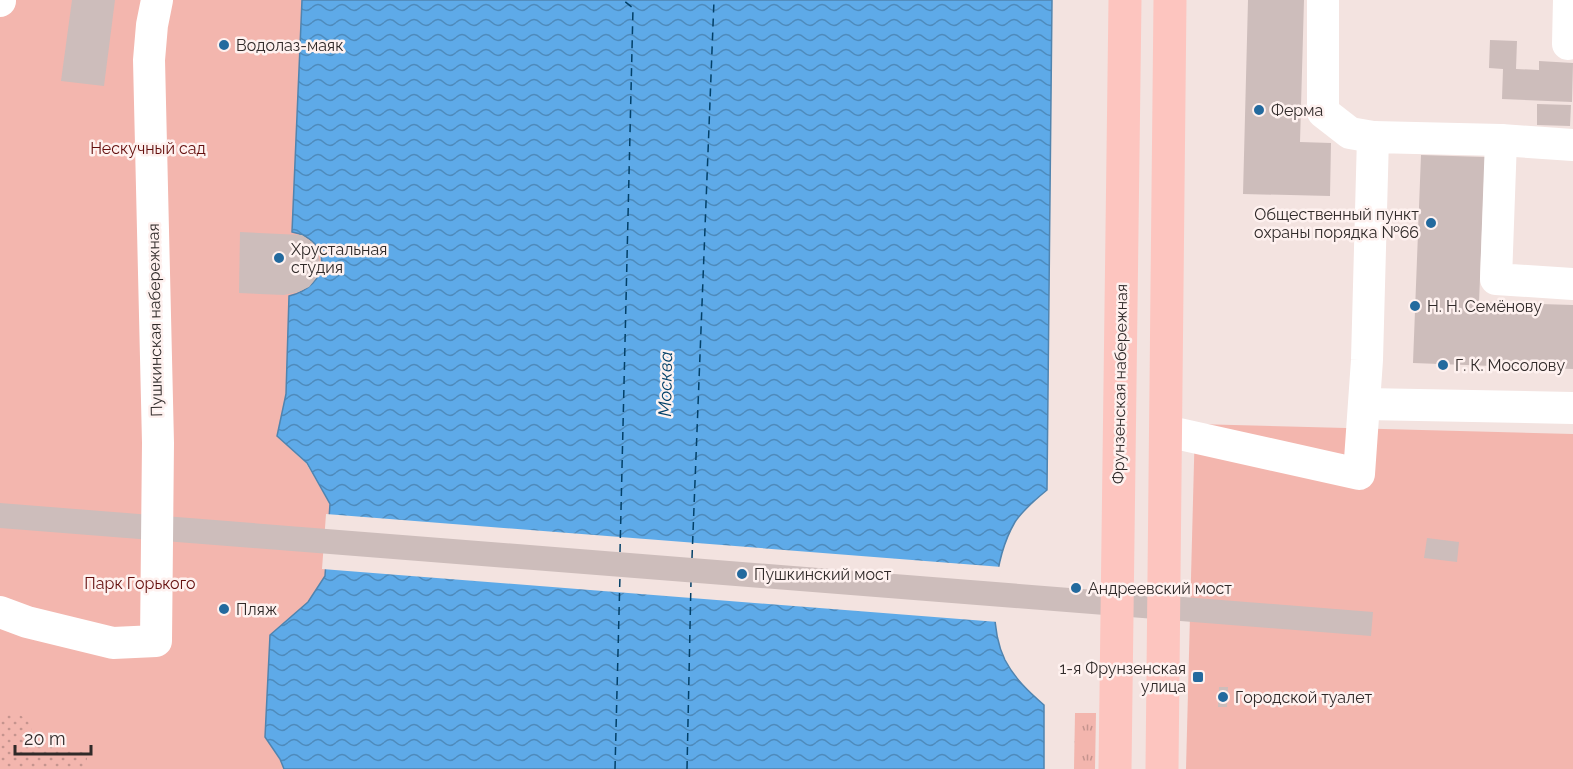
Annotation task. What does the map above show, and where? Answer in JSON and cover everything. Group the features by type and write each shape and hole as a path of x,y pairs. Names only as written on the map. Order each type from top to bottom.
{"main road":[{"name":"Фрунзенская набережная","path":"1115,769 1125,0"},
{"path":"1162,769 1170,0"}],"lane":[{"name":"Пушкинская набережная","path":"0,612 113,643 156,641 158,442 149,60 157,0"},
{"path":"1323,0 1323,112 1350,133 1372,137 1501,140 1573,145"},
{"path":"1568,44 1569,0"},
{"path":"1166,431 1359,474 1365,404 1372,137"},
{"path":"1501,140 1496,279 1573,284"},
{"path":"1365,404 1573,408"}],"green space":[{"path":"0,0 302,0 292,232 307,236 314,241 321,263 318,277 314,282 303,291 289,296 286,394 277,436 306,463 330,504 325,576 308,602 270,635 265,737 284,769 0,769"},
{"path":"1195,424 1573,434 1573,769 1186,769"},
{"path":"8,713 20,715 28,721 32,730 33,742 88,753 85,769 0,769 0,715"},
{"path":"1075,713 1096,713 1095,769 1074,769"}],"water":[{"name":"Москва","path":"302,0 1052,0 1047,490 1015,522 1002,554 995,591 996,628 1005,660 1018,679 1044,705 1044,769 284,769 265,737 270,635 308,602 325,576 330,504 307,463 277,436 286,394 289,296 303,291 313,283 322,264 315,244 306,237 292,232"}],"pier":[{"path":"326,514 1002,567 997,594 998,622 322,569"}],"building":[{"path":"72,0 115,0 104,86 61,81"},
{"path":"1248,0 1304,0 1300,142 1331,143 1330,196 1243,194"},
{"path":"1490,40 1517,41 1516,69 1539,70 1539,61 1573,63 1572,102 1502,99 1503,69 1489,68"},
{"path":"1537,104 1571,105 1570,126 1537,125"},
{"path":"1421,155 1485,157 1479,302 1573,305 1573,369 1413,363"},
{"name":"Хрустальная студия","path":"240,232 302,235 312,242 318,252 320,265 317,277 309,287 284,295 239,293"},
{"name":"Пушкинский мост","path":"0,503 1373,612 1371,636 0,528"},
{"path":"1427,538 1459,542 1457,562 1424,558"},
{"name":"Городской туалет","path":"1219,687 1228,687 1227,707 1218,707"}],"ferry route":[{"path":"620,552 633,8 623,0"},
{"path":"692,558 714,0"},
{"path":"615,769 620,575"},
{"path":"687,769 691,581"}],"place":[{"name":"Водолаз-маяк","path":"224,45"},
{"name":"Ферма","path":"1259,110"},
{"name":"Общественный пункт охраны порядка №66","path":"1431,223"},
{"name":"Хрустальная студия","path":"279,258"},
{"name":"Н. Н. Семёнову","path":"1415,306"},
{"name":"Г. К. Мосолову","path":"1443,365"},
{"name":"Пушкинский мост","path":"742,574"},
{"name":"Андреевский мост","path":"1076,588"},
{"name":"Пляж","path":"224,609"},
{"name":"1-я Фрунзенская улица","path":"1198,677"},
{"name":"Городской туалет","path":"1223,697"}],"park label":[{"name":"Нескучный сад","path":"148,148"},
{"name":"Парк Горького","path":"140,583"}]}
